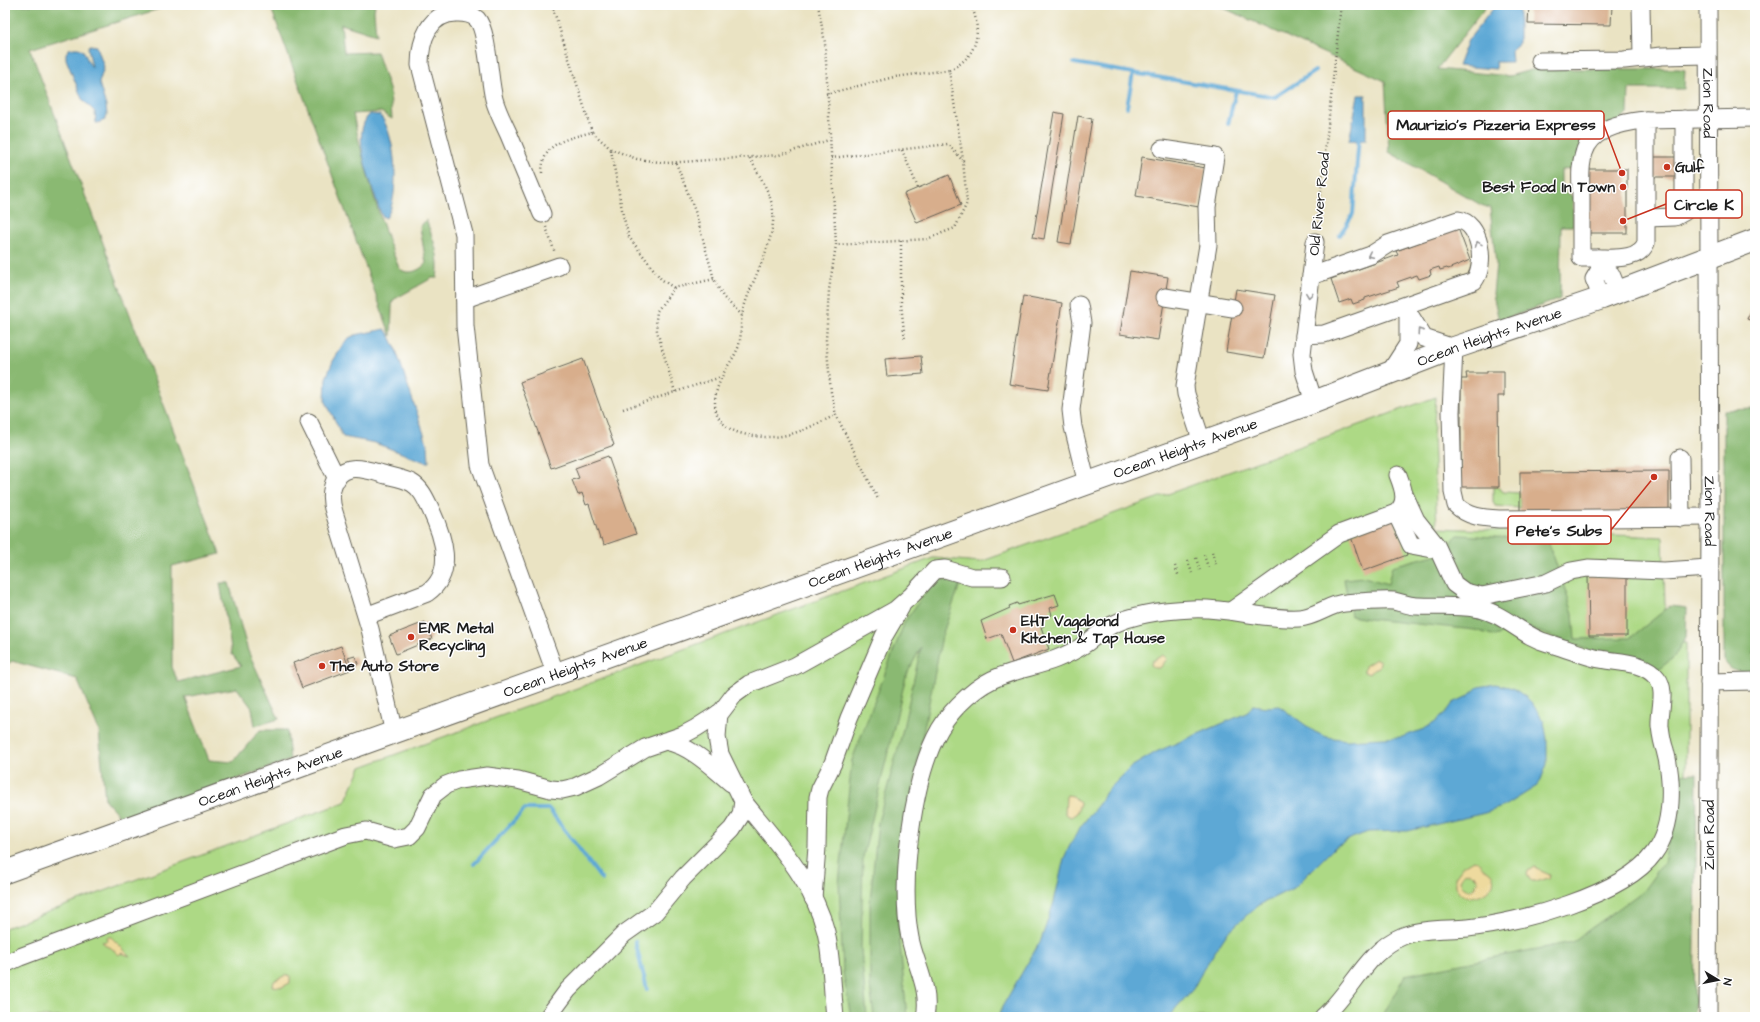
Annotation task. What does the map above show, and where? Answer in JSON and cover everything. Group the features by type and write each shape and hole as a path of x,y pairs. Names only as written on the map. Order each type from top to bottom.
{"main road":[{"name":"Ocean Heights Avenue","path":"5,872 1087,484 1388,375 1454,348 1610,294 1755,240"}],"street":[{"path":"1641,5 1642,57"},
{"name":"Zion Road","path":"1708,5 1710,517 1708,1017"},
{"path":"542,214 494,100 482,27 476,19 469,14 457,13 442,16 432,23 424,38 421,45 420,65 464,234 465,326 480,465 556,675"},
{"path":"1540,61 1624,60 1642,57 1707,55"},
{"path":"1610,294 1610,274 1599,264 1581,258 1581,167 1584,152 1588,144 1603,131 1631,121 1755,118"},
{"path":"1647,218 1675,217 1684,212 1684,119"},
{"path":"1599,264 1639,253 1646,243 1646,120"},
{"path":"1162,149 1215,157 1207,207 1208,246 1185,386 1186,394 1202,442"},
{"path":"1685,196 1708,207"},
{"path":"1304,334 1324,334 1407,308 1474,281 1480,268 1481,252 1471,225 1465,220 1458,220 1388,244 1371,256 1311,276"},
{"name":"Old River Road","path":"1314,402 1304,371 1302,354 1315,242"},
{"path":"465,299 559,266"},
{"path":"1165,297 1233,308"},
{"path":"1078,305 1082,323 1071,410 1073,427 1087,484"},
{"path":"1407,308 1424,338 1454,348 1450,412 1453,492 1456,505 1460,509 1480,518 1499,519 1710,517"},
{"path":"1388,375 1408,344 1407,308"},
{"path":"309,422 337,479"},
{"path":"1680,458 1681,518"},
{"path":"366,616 427,593 433,588 440,579 444,567 444,546 436,521 424,495 413,483 358,469 345,472 337,479 332,489 330,501 366,616 394,733"},
{"path":"1398,475 1412,514 1432,538 1456,587 1465,592 1482,596"},
{"path":"1231,611 1339,534 1396,513 1402,505 1404,494"},
{"path":"1396,513 1411,545 1438,550"},
{"path":"1438,605 1546,583 1571,571 1588,568 1664,571 1709,568"},
{"path":"813,898 819,793 833,763 849,718 884,636 903,604 935,570 945,569 972,577 1002,577"},
{"path":"925,1017 927,999 926,989 913,952 909,932 908,863 913,820 921,779 934,741 945,722 972,694 990,681 1005,674 1053,660 1081,647 1110,626 1137,616 1176,610 1208,609 1276,618 1297,618 1312,615 1343,603 1390,600 1411,606 1438,605 1484,609 1501,617 1532,638 1596,658 1636,665 1655,676 1661,686 1661,733 1670,769 1667,823 1655,852 1637,871 1617,883 1581,899 1523,919 1470,928 1406,935 1387,944 1370,960 1340,1000 1323,1017"},
{"path":"5,964 20,956 346,835 366,831 394,839 409,836 417,828 430,799 440,788 451,782 487,776 518,780 551,789 567,789 599,776 644,748 683,735 719,713 734,695 749,684 795,666 903,604"},
{"path":"1709,682 1755,681"},
{"path":"548,1017 568,990 624,934 654,912 683,878 732,829 741,815 739,794 718,747 717,731 719,713"},
{"path":"665,741 677,743 692,751 739,794 801,874 813,898 826,933 835,1017"}],"path":[{"path":"552,5 592,132 611,150 637,159 654,162 676,163 779,155 829,140"},
{"path":"818,5 824,43 836,245 829,290 826,340 831,392 836,415 878,499"},
{"path":"826,94 894,77 949,70 962,64 971,52 975,43 977,23 971,5"},
{"name":"Old River Road","path":"1315,242 1341,5"},
{"path":"836,245 927,239 955,228 968,203 949,70"},
{"path":"542,176 543,160 552,146 560,141 592,132"},
{"path":"830,158 948,144 963,161"},
{"path":"611,150 623,215 629,237 661,278 674,288"},
{"path":"902,150 918,188"},
{"path":"750,158 770,198 773,222 742,315 741,337 737,349 722,377 715,399 716,412 725,427 732,430 769,438 792,435 836,415"},
{"path":"676,163 695,211 714,279 723,297 742,315"},
{"path":"542,214 559,266"},
{"path":"901,241 900,304 905,340"},
{"path":"675,392 656,320 660,304 674,288 714,279"},
{"path":"623,409 722,377"},
{"path":"1212,552 1216,564"},
{"path":"1204,555 1208,567"},
{"path":"1196,558 1200,570"},
{"path":"1188,561 1192,573"},
{"path":"1175,566 1179,577"}],"green space":[{"path":"5,5 172,5 30,49 220,554 172,566 172,667 178,682 241,666 232,654 220,583 229,583 248,651 279,719 255,726 252,708 237,688 185,697 209,760 233,762 260,730 287,730 290,760 123,820 105,800 99,731 77,679 12,661 5,666"},
{"path":"270,5 375,5 376,35 341,24 344,53 377,52 390,92 392,119 381,112 353,114 362,154 379,212 399,268 406,272 413,272 426,263 420,227 426,220 434,241 438,263 437,278 432,278 393,300 391,336"},
{"path":"1217,5 1487,5 1437,69 1509,76 1535,69 1679,69 1685,70 1684,89 1629,89 1628,112 1574,169 1561,170 1561,188 1573,197 1573,226 1561,226 1560,299 1499,321 1493,294 1496,264 1490,208 1481,205 1389,152 1385,81"},
{"path":"1436,397 1433,437 1437,528 1663,537 1666,642 1686,643 1686,1017 5,1017 5,928 345,802 361,767 933,558 980,562"},
{"path":"1755,409 1755,650 1753,652 1755,673 1750,673 1733,670 1724,660 1724,410"},
{"path":"1493,487 1499,487 1503,492 1520,493 1520,508 1495,506 1493,501"},
{"path":"1458,535 1548,540 1573,613 1575,639 1630,638 1670,606 1687,608 1686,637 1673,658 1658,670 1596,653 1524,626 1495,636 1475,630 1351,616 1344,579 1364,577 1388,584 1392,566 1438,554"},
{"path":"936,578 960,584 942,636 916,769 897,912 907,1017 874,1017 870,985 870,901 878,822 901,737 921,647 906,676 863,857 861,949 867,1017 851,1017 843,973 839,883 852,760 905,621"},
{"path":"1697,773 1694,1017 1382,1017 1405,975 1572,942 1643,891 1664,862 1673,820 1677,774"}],"sand":[{"path":"1163,655 1167,659 1160,668 1155,668 1151,665 1152,661"},
{"path":"1376,659 1380,661 1379,667 1372,670 1369,674 1364,672 1365,666"},
{"path":"1067,795 1073,796 1080,803 1077,813 1071,817 1065,814"},
{"path":"1473,860 1479,862 1483,868 1493,876 1493,883 1489,889 1472,897 1464,895 1457,889 1455,877 1463,866","holes":["1468,873 1475,876 1478,880 1474,889 1470,890 1463,887 1460,880 1463,874"]},
{"path":"1534,867 1550,874 1549,878 1531,881 1527,875 1528,871"},
{"path":"107,937 111,937 130,956 121,953 119,955 108,947 102,942 108,941"},
{"path":"286,975 290,976 290,983 282,987 273,986 274,981"}],"water":[{"path":"1496,5 1519,5 1519,43 1511,50 1512,62 1495,62 1496,69 1458,66 1468,40"},
{"path":"90,45 97,46 104,67 99,83 106,106 107,115 105,120 98,123 96,123 95,112 82,99 66,59 66,53 69,49 79,48 84,52 92,67 88,48"},
{"path":"1358,95 1366,95 1366,140 1349,141"},
{"path":"370,114 380,115 390,136 393,150 395,166 394,196 391,208 386,218 382,216 378,206 367,172 362,146 364,123"},
{"path":"385,329 395,347 428,446 429,462 425,462 375,443 343,437 325,400 326,378 333,361 347,339 355,335"},
{"path":"1495,684 1513,688 1527,698 1544,722 1547,739 1547,764 1537,786 1505,806 1485,813 1408,831 1368,832 1335,847 1295,887 1257,906 1228,932 1203,970 1193,989 1168,1017 999,1017 1002,1007 1041,940 1054,902 1064,858 1072,841 1106,792 1131,767 1156,752 1248,712 1253,705 1267,707 1279,706 1315,732 1327,737 1347,740 1402,737 1424,729 1434,723 1446,713 1453,703 1468,696 1478,687"}],"building":[{"path":"1529,5 1612,5 1611,25 1528,24"},
{"path":"1054,112 1064,114 1044,239 1033,237"},
{"path":"1078,116 1092,119 1071,244 1058,242"},
{"path":"1142,157 1206,168 1199,207 1136,196"},
{"name":"Gulf","path":"1652,157 1683,157 1683,177 1651,177"},
{"path":"1587,169 1627,169 1627,233 1587,233"},
{"path":"949,175 961,205 917,223 904,194"},
{"path":"1458,228 1470,260 1448,269 1440,270 1439,267 1430,270 1431,275 1419,279 1417,275 1397,282 1399,287 1365,298 1365,300 1353,304 1351,299 1339,303 1331,279 1398,255 1396,251"},
{"path":"1130,271 1168,277 1158,340 1120,334"},
{"path":"1236,289 1275,295 1264,358 1226,352"},
{"path":"1023,296 1062,303 1048,390 1009,384"},
{"path":"1755,302 1755,322 1747,319"},
{"path":"921,356 923,374 887,377 885,359"},
{"path":"583,359 614,445 551,468 520,382"},
{"path":"1487,371 1504,371 1504,396 1498,396 1499,487 1461,487 1461,379 1467,379 1466,373 1487,373"},
{"path":"608,456 636,534 604,545 602,538 600,539 589,504 586,505 582,493 578,495 572,480 579,478 575,468"},
{"path":"1669,471 1669,512 1520,513 1520,472"},
{"path":"1394,518 1407,555 1363,571 1350,534"},
{"path":"1588,576 1627,576 1627,636 1589,636"},
{"name":"EHT Vagabond Kitchen & Tap House","path":"1055,594 1059,605 1050,608 1052,615 1041,619 1044,626 1041,627 1049,649 1012,663 1001,634 987,639 981,621 1010,608 1009,606 1017,603 1018,605"},
{"name":"EMR Metal Recycling","path":"425,622 432,639 396,654 389,636"},
{"name":"The Auto Store","path":"341,646 350,670 302,688 293,663"},
{"path":"355,656 358,664 352,667 348,658"}],"waterway":[{"path":"1074,63 1275,97 1315,71"},
{"path":"1127,107 1133,73"},
{"path":"1228,124 1236,91"},
{"path":"1340,235 1353,214 1359,136"},
{"path":"474,864 525,809 549,809 602,880"},
{"path":"635,941 647,989"}],"place":[{"name":"Gulf","path":"1667,167"},
{"name":"Maurizio’s Pizzeria Express","path":"1622,173"},
{"name":"Best Food In Town","path":"1623,187"},
{"name":"Circle K","path":"1623,221"},
{"name":"Pete's Subs","path":"1654,477"},
{"name":"EHT Vagabond Kitchen & Tap House","path":"1013,630"},
{"name":"EMR Metal Recycling","path":"411,637"},
{"name":"The Auto Store","path":"322,666"}]}
